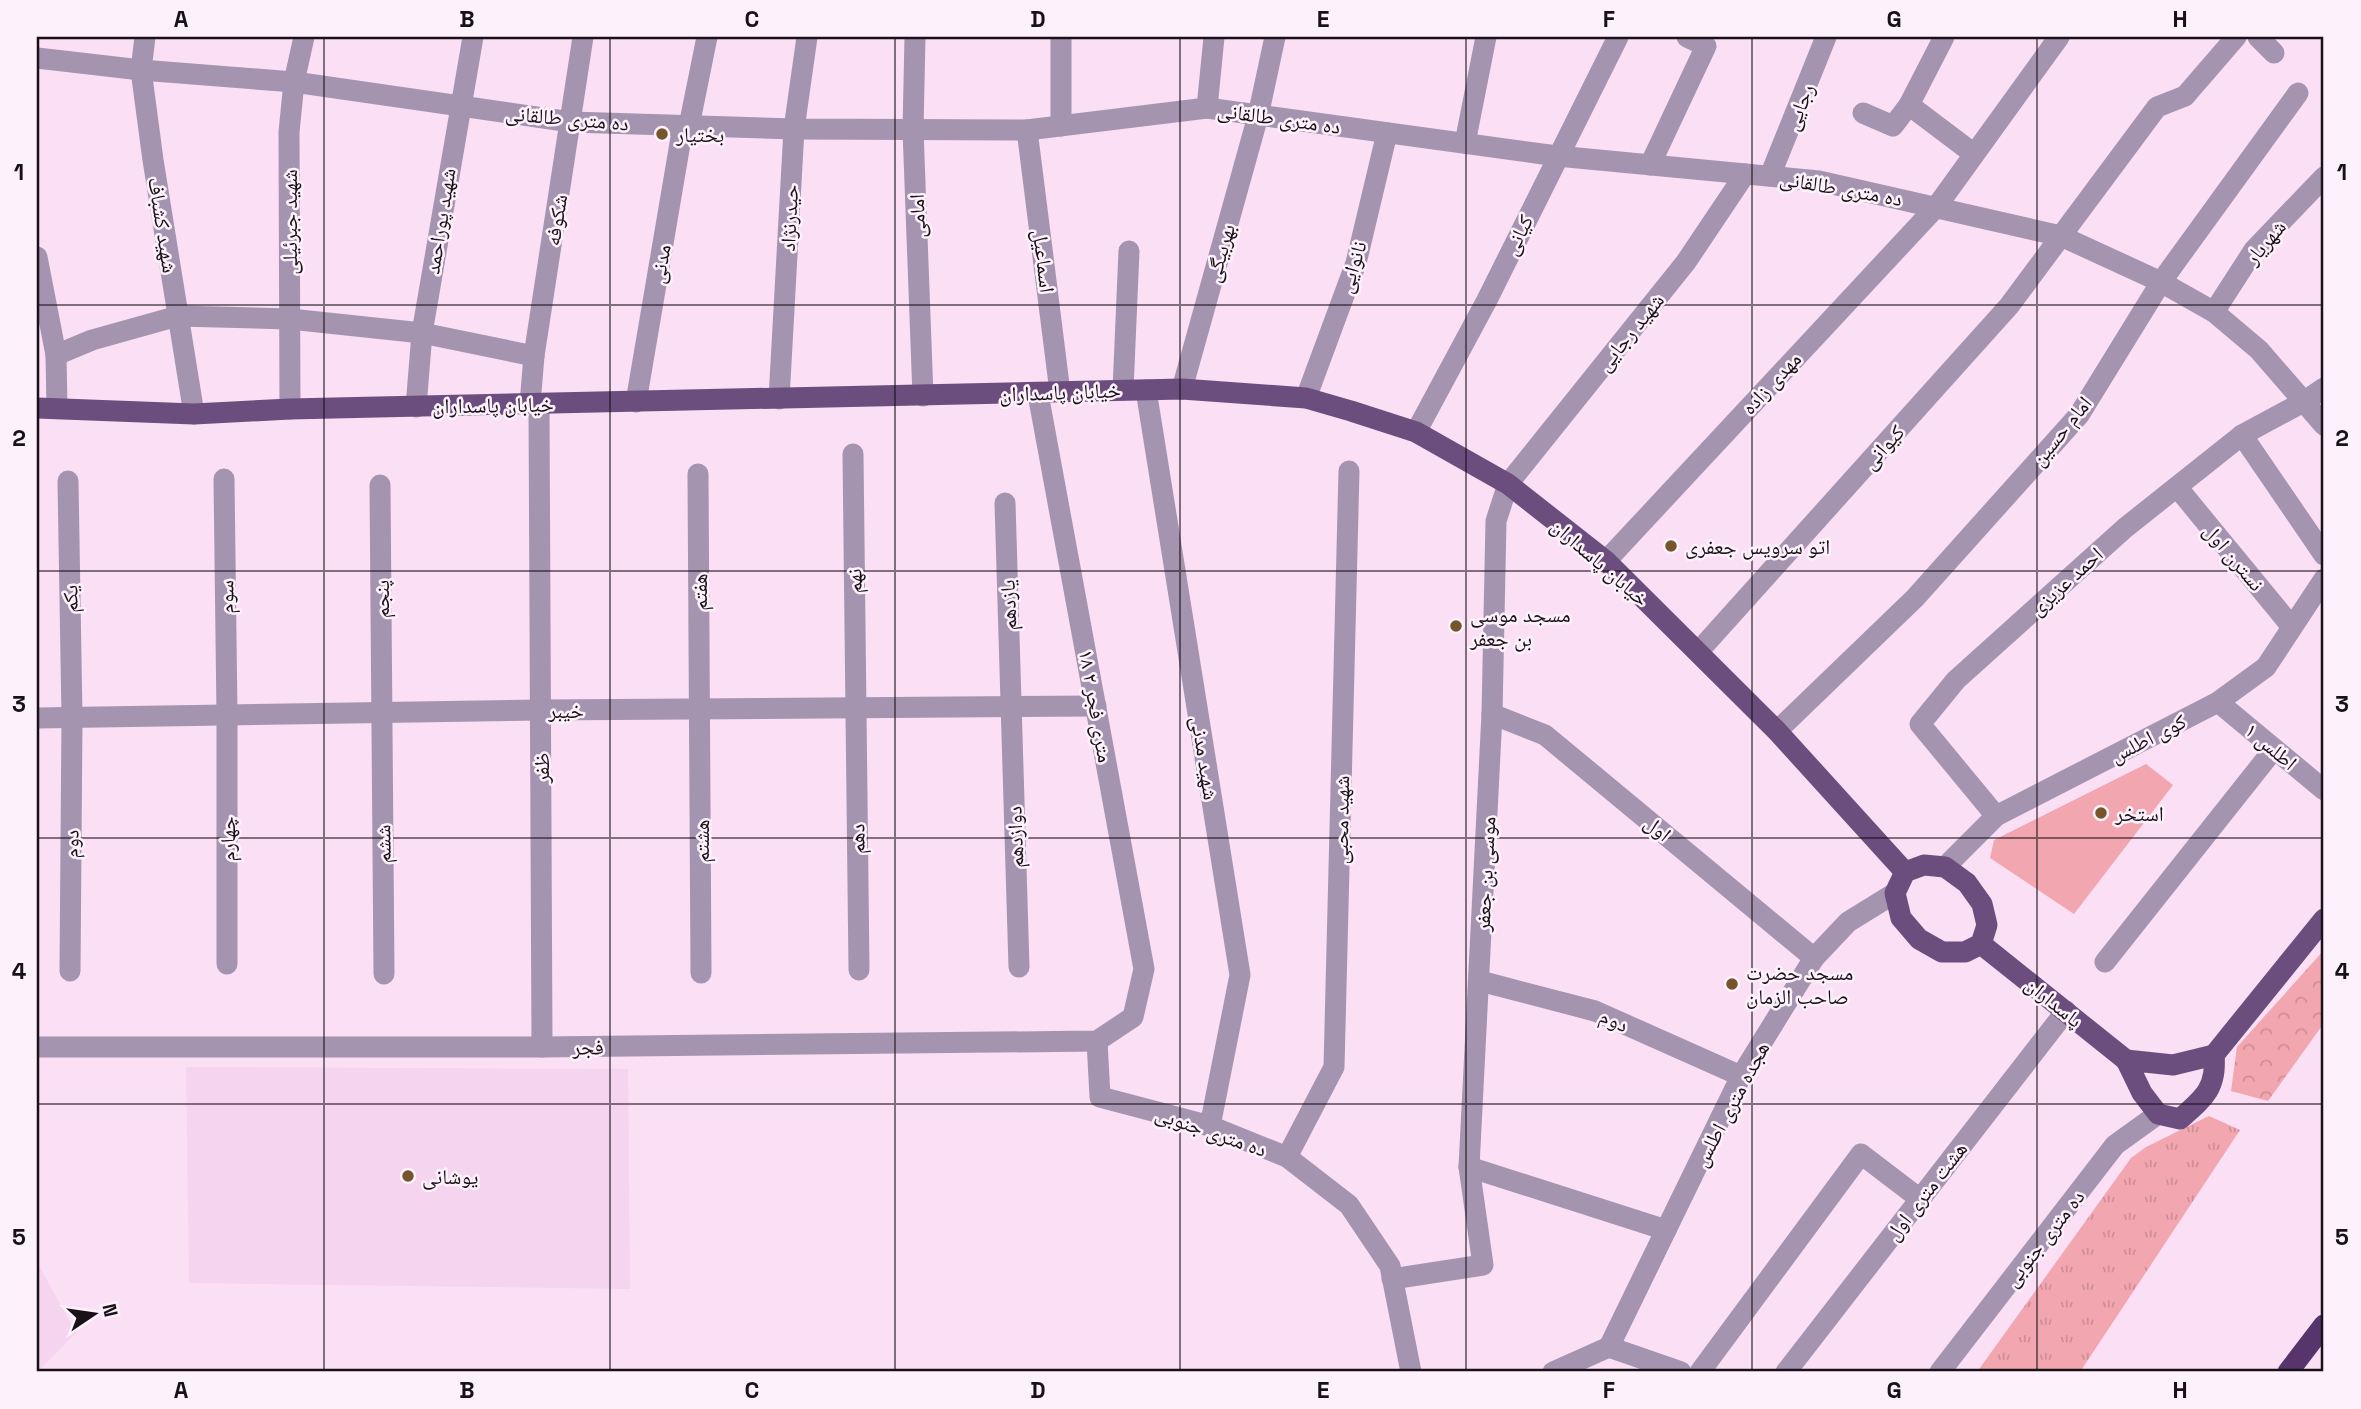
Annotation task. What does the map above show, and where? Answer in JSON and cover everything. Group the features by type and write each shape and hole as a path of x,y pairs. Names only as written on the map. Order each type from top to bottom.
{"highway":[{"path":"2288,1372 2324,1325"}],"main road":[{"name":"خیابان پاسداران","path":"47,408 194,414 1182,389 1306,398 1416,432 1508,484 1606,561 1777,731 1905,872"},
{"path":"1924,864 1945,867 1967,883 1982,904 1987,925 1981,944 1965,952 1942,952 1919,939 1901,918 1895,893 1905,872 1924,864"},
{"path":"2126,1060 2173,1065 2214,1055 2324,919"},
{"name":"پاسداران","path":"1981,944 2126,1060 2142,1093 2158,1114"},
{"path":"2158,1114 2180,1119 2200,1102 2216,1076 2214,1055"}],"street":[{"name":"شهید کشباف","path":"145,37 141,70 194,414"},
{"name":"شهید جبرئیلی","path":"290,410 289,132 294,82 304,37"},
{"name":"شهید پوراحمد","path":"416,407 422,333 473,37"},
{"name":"شکوفه","path":"534,404 534,356 583,37"},
{"name":"مدنی","path":"636,402 686,126 707,37"},
{"name":"حیدرنژاد","path":"779,399 794,129 807,37"},
{"name":"امامی","path":"915,37 913,130 923,396"},
{"path":"1061,37 1061,126"},
{"path":"1207,107 1214,37"},
{"name":"بهربیگی","path":"1182,389 1258,116 1275,37"},
{"path":"1465,143 1486,37"},
{"name":"کیانی","path":"1416,432 1487,300 1618,37"},
{"path":"1650,165 1706,46 1687,37"},
{"name":"رجایی","path":"1770,176 1826,37"},
{"path":"1863,113 1892,126 1909,105 1944,37"},
{"name":"مهدی زاده","path":"1606,561 1937,206 2059,37"},
{"name":"کیوانی","path":"1698,652 2010,306 2157,107 2185,96 2236,37"},
{"path":"2258,37 2274,52"},
{"name":"ده متری طالقانی","path":"37,58 141,70 294,82 571,122 794,129 1027,130 1207,107 1557,156 1819,181 2061,236 2161,282 2214,312 2259,350 2324,425"},
{"name":"امام حسین","path":"1777,731 1915,598 2080,415 2161,282 2298,93"},
{"path":"1909,105 1974,154"},
{"name":"اسماعیل","path":"1027,130 1060,392"},
{"name":"نانوایی","path":"1306,398 1356,263 1387,133"},
{"name":"شهید رجایی","path":"1508,484 1686,262 1745,174"},
{"name":"شهریار","path":"2214,312 2254,250 2324,177"},
{"path":"1123,390 1129,251"},
{"path":"37,257 56,355 47,408"},
{"path":"56,355 92,340 178,316 290,319 422,333 534,356"},
{"name":"احمد عزیزی","path":"1996,816 1920,724 1956,680 2125,528 2242,435 2324,388"},
{"name":"شهید مدنی","path":"1146,390 1240,975 1210,1126"},
{"name":"۱۸ متری فجر ۲","path":"1038,394 1144,969 1133,1017 1097,1041"},
{"name":"ظفر","path":"534,404 540,710 542,1047"},
{"path":"2242,435 2324,555"},
{"name":"نهم","path":"853,454 856,708"},
{"name":"شهید محبی","path":"1287,1157 1334,1067 1349,471"},
{"name":"هفتم","path":"698,474 701,709"},
{"name":"سوم","path":"224,479 227,715"},
{"name":"یکم","path":"68,481 72,718"},
{"name":"موسی بن جعفر","path":"1392,1279 1483,1265 1469,1167 1492,714 1496,521 1508,484"},
{"name":"پنجم","path":"380,485 382,713"},
{"name":"نسترن اول","path":"2177,487 2292,628"},
{"name":"یازدهم","path":"1005,503 1011,707"},
{"name":"کوی اطلس","path":"1945,867 1996,816 2218,702 2266,667 2324,579"},
{"name":"اطلس ۱","path":"2218,702 2324,790"},
{"name":"خیبر","path":"37,718 540,710 1096,706"},
{"name":"دوازدهم","path":"1011,707 1019,967"},
{"name":"دهم","path":"856,708 859,970"},
{"name":"هشتم","path":"701,709 701,973"},
{"name":"ششم","path":"382,713 384,974"},
{"name":"اول","path":"1492,714 1545,735 1814,958"},
{"name":"چهارم","path":"227,715 227,964"},
{"name":"دوم","path":"69,971 72,718"},
{"path":"2105,962 2274,749"},
{"name":"هجده متری اطلس","path":"1609,1347 1741,1076 1814,958 1848,922 1895,893"},
{"name":"دوم","path":"1480,981 1595,1011 1741,1076"},
{"name":"هشت متری اول","path":"1786,1372 2066,1011"},
{"name":"ده متری جنوبی","path":"1097,1041 1100,1097 1210,1126 1287,1157 1349,1205 1390,1266 1411,1372"},
{"name":"فجر","path":"37,1047 542,1047 1097,1041"},
{"name":"ده متری جنوبی","path":"1940,1372 2115,1145 2158,1114"},
{"path":"1700,1372 1861,1154 1920,1199"},
{"path":"1469,1167 1666,1230"},
{"path":"1553,1372 1609,1347 1681,1372"}],"shaded area":[{"name":"یوشانی","path":"186,1067 628,1069 630,1289 189,1283"},
{"path":"37,1262 76,1333 37,1372"}],"green space":[{"name":"استخر","path":"2146,764 2173,785 2074,914 1990,858 1994,840"},
{"path":"2324,950 2324,1023 2268,1101 2231,1091 2237,1047"},
{"path":"2209,1116 2240,1130 2080,1372 1977,1372 2131,1158 2146,1147"}],"place":[{"name":"بختیار","path":"662,134"},
{"name":"اتو سرویس جعفری","path":"1671,546"},
{"name":"مسجد موسی بن جعفر","path":"1456,626"},
{"name":"استخر","path":"2101,813"},
{"name":"مسجد حضرت صاحب الزمان","path":"1732,984"},
{"name":"یوشانی","path":"408,1176"}]}
